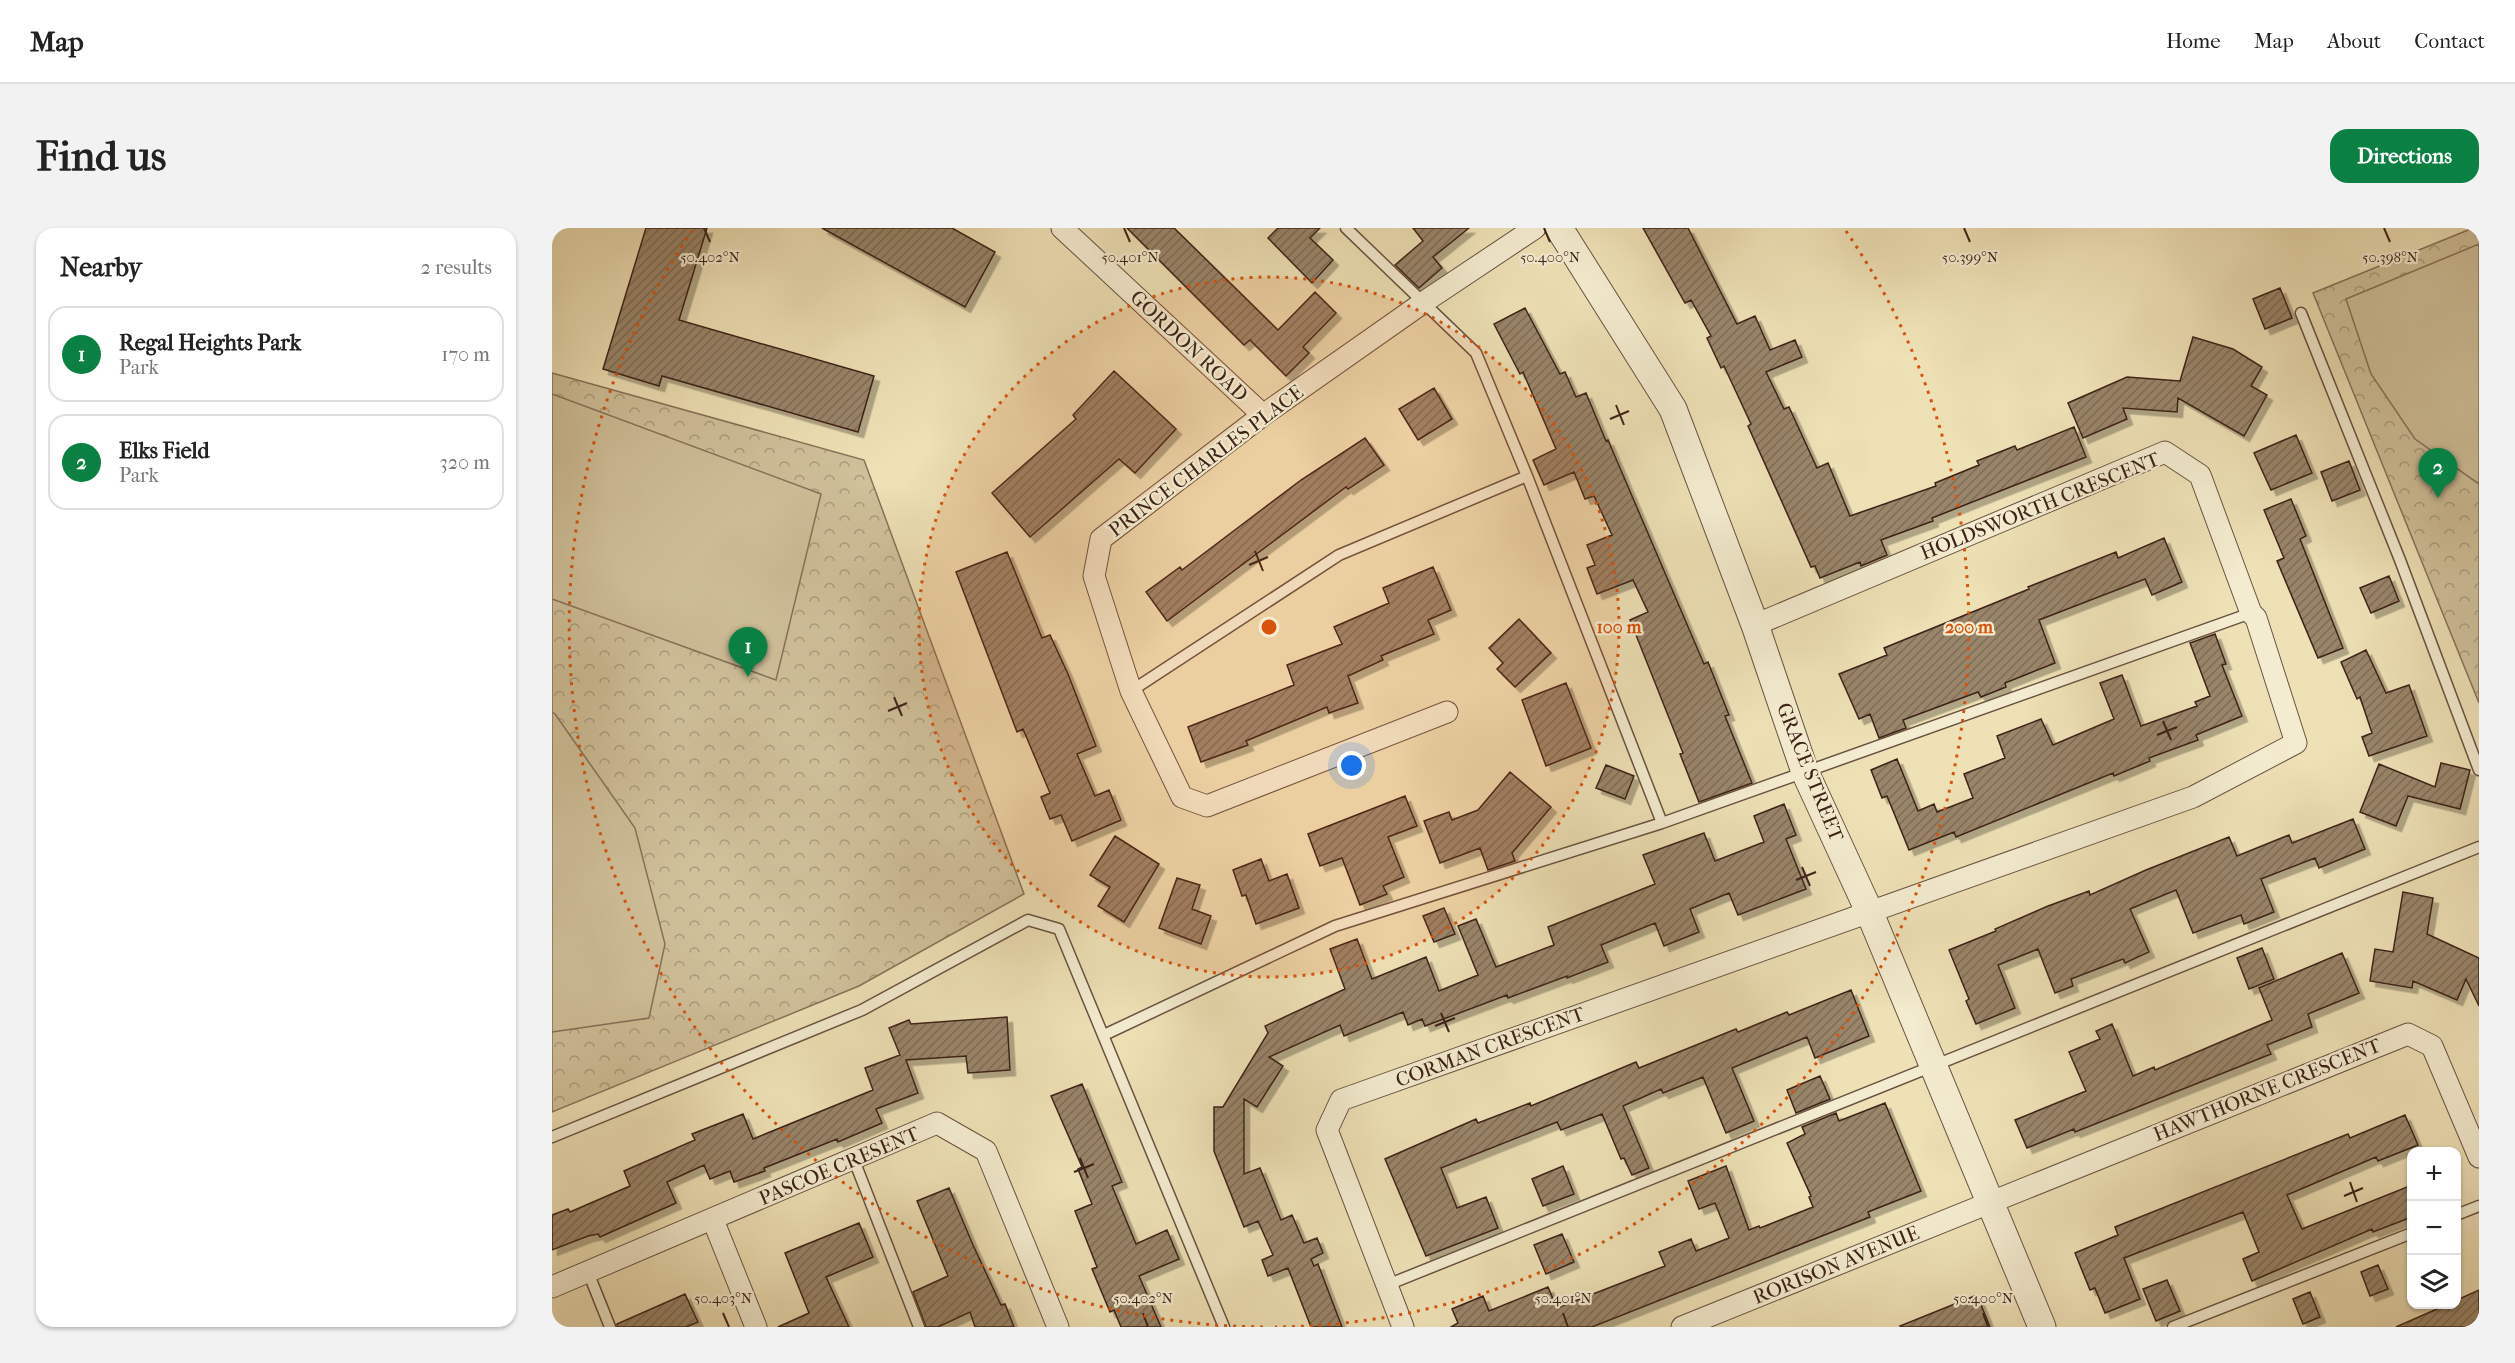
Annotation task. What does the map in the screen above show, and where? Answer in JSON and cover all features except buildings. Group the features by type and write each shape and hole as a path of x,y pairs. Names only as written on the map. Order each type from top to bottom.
{"street":[{"name":"GORDON ROAD","path":"1062,228 1263,415"},
{"name":"PRINCE CHARLES PLACE","path":"1447,712 1207,806 1182,797 1131,691 1094,576 1101,539 1263,415 1424,302 1535,228"},
{"name":"GRACE STREET","path":"1559,228 1673,408 1755,625 1805,772 1869,912 2042,1327"},
{"name":"HOLDSWORTH CRESCENT","path":"1755,625 2165,452 2200,475 2251,613 2256,618 2296,743 2193,797 1869,912"},
{"name":"CORMAN CRESCENT","path":"1403,1327 1327,1130 1341,1100 1869,912"},
{"name":"HAWTHORNE CRESCENT","path":"1989,1202 2408,1034 2432,1046 2479,1157"},
{"name":"PASCOE CRESENT","path":"552,1287 937,1123 986,1151 1058,1327"},
{"name":"RORISON AVENUE","path":"1682,1327 1989,1202"},
{"path":"713,1220 756,1327"}],"lane":[{"path":"1346,228 1476,353 1527,476 1662,823"},
{"path":"2301,313 2400,560 2479,770"},
{"path":"1131,691 1339,555 1527,476"},
{"path":"1104,1035 1335,926 1662,823 2251,613"},
{"path":"1387,1286 2479,847"},
{"path":"552,1137 862,1010 1028,920 1059,929 1224,1327"},
{"path":"854,1160 919,1327"},
{"path":"2461,1213 2479,1206"},
{"path":"2173,1327 2407,1235"},
{"path":"588,1272 610,1327"}],"green space":[{"path":"2473,228 2479,228 2479,703 2313,293"},
{"path":"2479,244 2479,484 2415,439 2371,374 2346,299"},
{"path":"552,373 864,460 1024,894 859,986 552,1112"},
{"path":"552,394 821,494 776,680 552,599"},
{"path":"552,712 635,828 665,944 649,1018 552,1032"}],"place":[{"name":"Elks Field","path":"2438,498"},
{"name":"Regal Heights Park","path":"748,677"}]}
